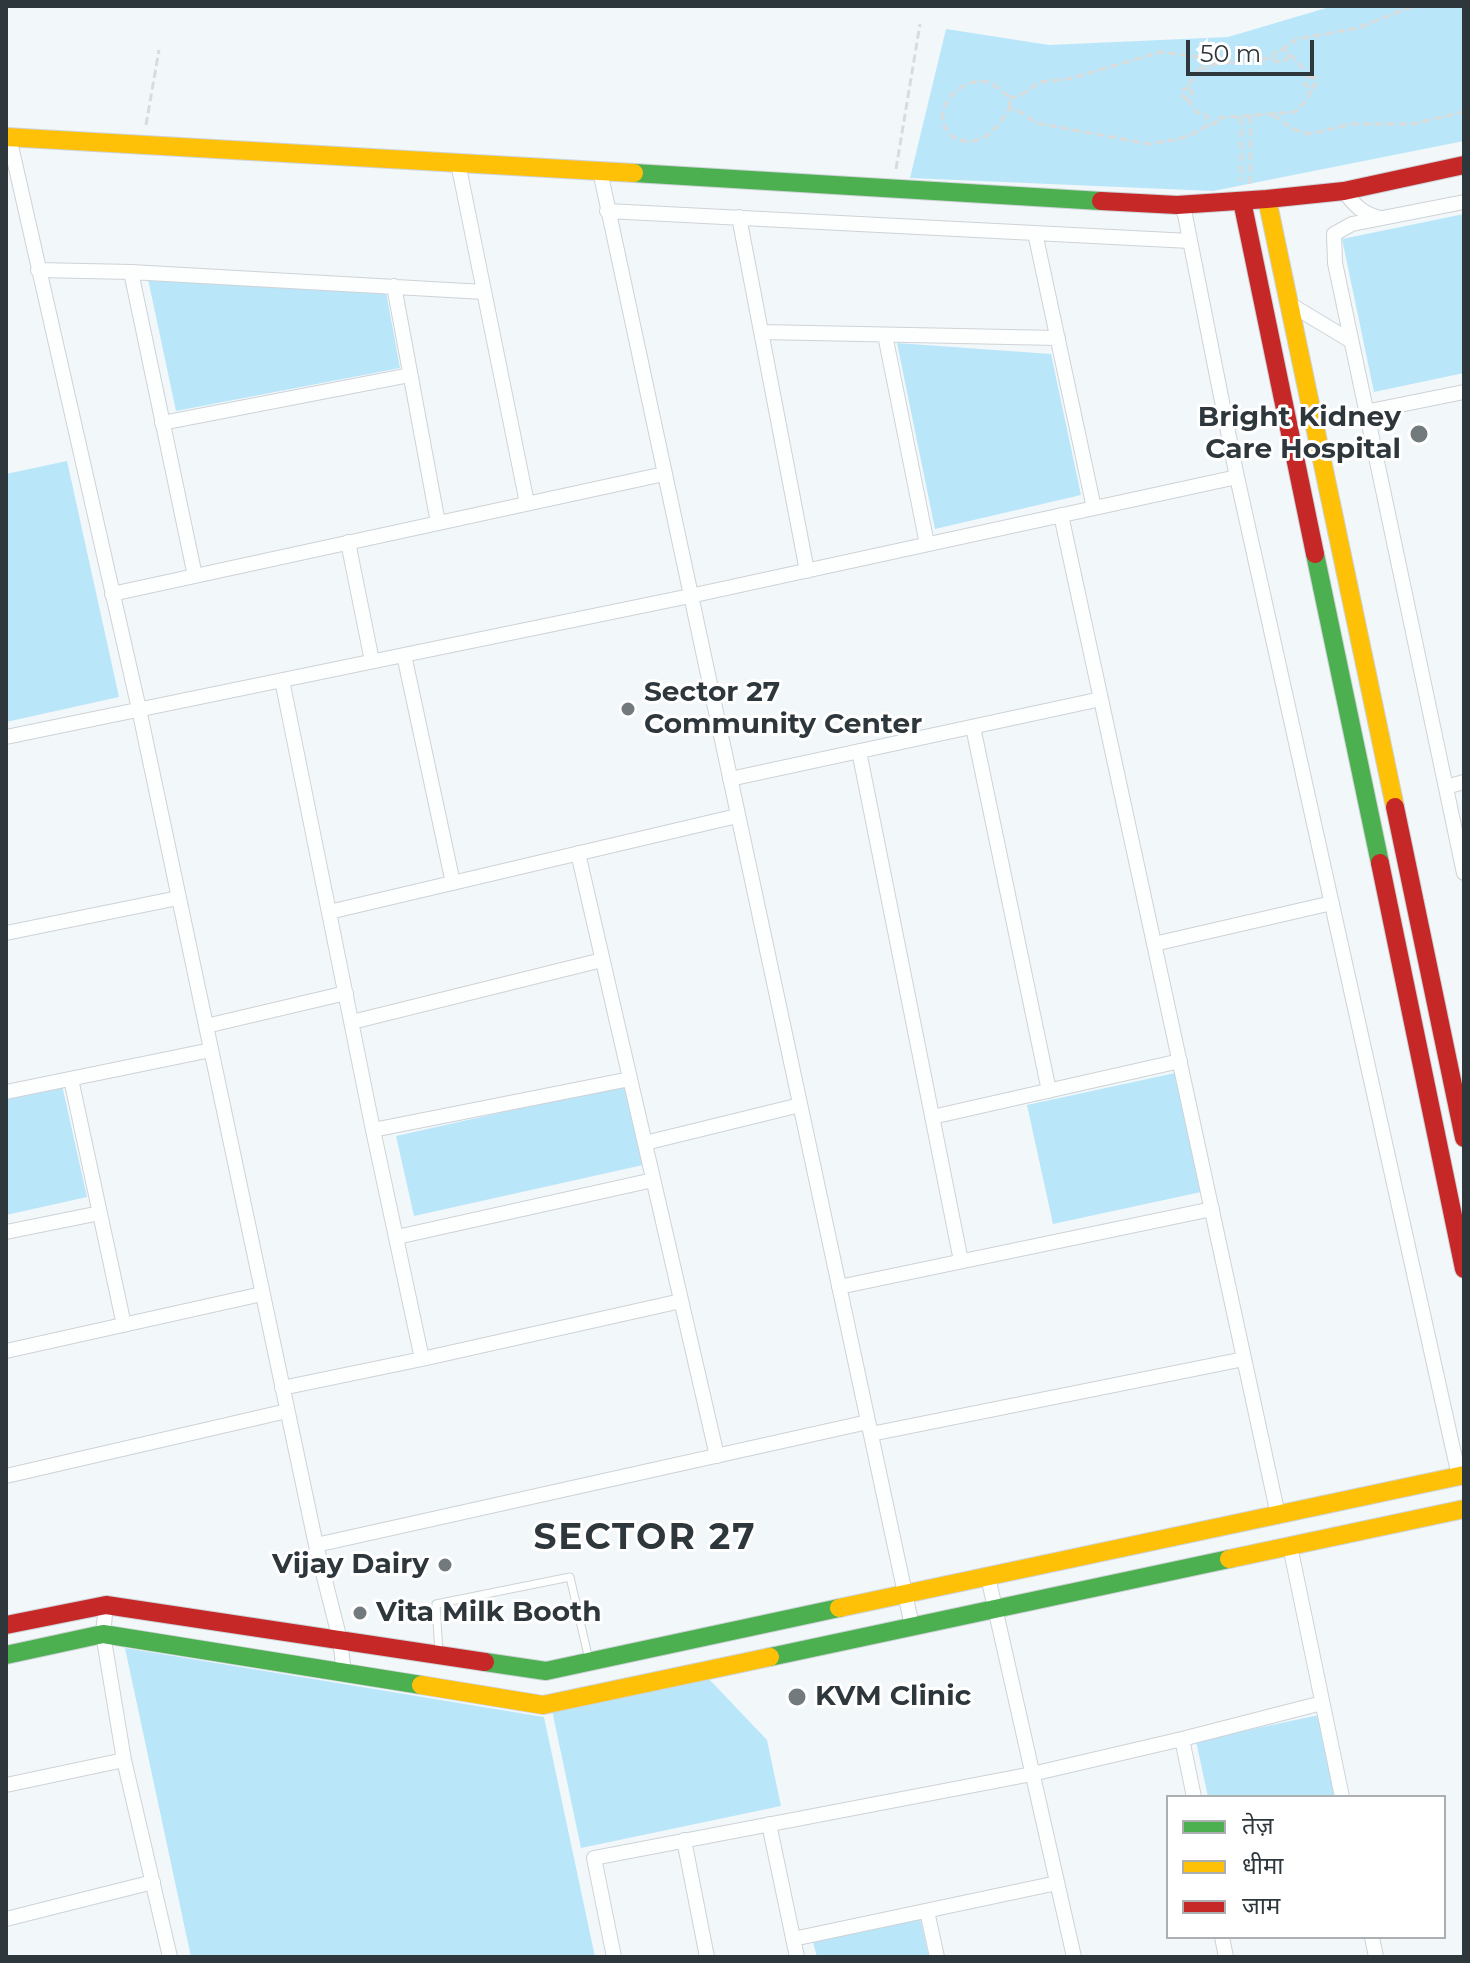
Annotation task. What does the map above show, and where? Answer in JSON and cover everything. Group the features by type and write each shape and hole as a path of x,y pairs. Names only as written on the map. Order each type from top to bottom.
{"street":[{"path":"344,1673 340,1640 282,1388 139,709 7,137 1183,205 1344,191 1464,165"},
{"path":"458,163 527,503"},
{"path":"600,171 912,1626"},
{"path":"1344,191 1363,212 1385,219"},
{"path":"1253,200 1288,303 1464,1138"},
{"path":"1253,200 1464,1269"},
{"path":"1464,202 1352,224 1334,234 1335,263 1365,412 1464,873"},
{"path":"6,1625 106,1605 546,1671 1462,1475 1237,477 1183,205"},
{"path":"607,211 1190,241"},
{"path":"739,217 807,571"},
{"path":"1035,233 1094,508"},
{"path":"38,270 131,272 484,292"},
{"path":"131,272 195,576"},
{"path":"394,286 438,523"},
{"path":"1288,303 1351,341"},
{"path":"761,332 1058,338"},
{"path":"885,335 927,544"},
{"path":"162,423 410,375"},
{"path":"1365,412 1464,392"},
{"path":"112,594 664,474"},
{"path":"6,737 690,596 1237,477"},
{"path":"1061,515 1278,1515"},
{"path":"348,542 372,661"},
{"path":"404,655 453,883"},
{"path":"282,680 422,1359"},
{"path":"730,779 1101,699"},
{"path":"973,727 1049,1091"},
{"path":"859,751 961,1261"},
{"path":"1446,787 1464,782"},
{"path":"329,912 737,816"},
{"path":"578,853 717,1456"},
{"path":"6,933 178,898"},
{"path":"1154,944 1332,903"},
{"path":"352,1022 602,960"},
{"path":"206,1026 346,993"},
{"path":"6,1092 211,1050"},
{"path":"932,1117 1180,1061"},
{"path":"71,1079 124,1325"},
{"path":"373,1130 630,1079"},
{"path":"645,1143 800,1105"},
{"path":"397,1237 653,1180"},
{"path":"839,1287 1212,1209"},
{"path":"6,1232 100,1213"},
{"path":"6,1351 262,1294"},
{"path":"282,1388 681,1301"},
{"path":"316,1545 717,1456 1244,1359"},
{"path":"6,1476 287,1411"},
{"path":"6,1655 103,1634 543,1705 1464,1511"},
{"path":"1290,1546 1342,1795"},
{"path":"988,1577 1074,1957"},
{"path":"106,1605 103,1634 124,1760 170,1957"},
{"path":"614,1957 594,1858 1032,1774 1322,1703"},
{"path":"1182,1739 1194,1795"},
{"path":"6,1785 124,1760"},
{"path":"769,1824 797,1957"},
{"path":"684,1840 707,1957"},
{"path":"6,1919 153,1882"},
{"path":"793,1939 1057,1883"},
{"path":"927,1911 937,1957"}],"lane":[{"path":"439,1655 436,1604 570,1577 590,1662"}],"path":[{"path":"1273,58 1275,52 1297,39 1358,28 1413,6"},
{"path":"893,189 920,24"},
{"path":"1207,58 1182,95 1198,113 1216,118 1273,115 1295,112 1309,97 1317,82 1283,49"},
{"path":"143,145 159,50"},
{"path":"1009,97 1010,108 999,125 986,136 973,142 950,136 943,122 943,110 951,95 964,85 982,81 1009,97 1018,97 1040,82 1068,79 1161,52 1207,58 1214,64"},
{"path":"1201,66 1207,70 1214,64 1273,58 1280,63 1286,60 1288,54"},
{"path":"1309,76 1304,84 1311,89"},
{"path":"1188,100 1192,93 1189,87"},
{"path":"1017,110 1020,104 1018,97"},
{"path":"1010,108 1037,123 1149,144 1191,135 1216,123 1216,118"},
{"path":"1273,115 1293,129 1309,134 1352,124 1412,124 1464,112"},
{"path":"1207,115 1207,121 1211,124"},
{"path":"1251,116 1250,180 1253,200"},
{"path":"1241,117 1253,200"}],"shaded area":[{"path":"1333,6 1464,6 1464,141 1213,191 910,178 946,29 1049,45 1228,37"},
{"path":"1464,214 1464,373 1374,392 1342,239"},
{"path":"148,279 386,292 400,368 176,411"},
{"path":"897,343 1051,354 1081,495 935,529"},
{"path":"67,461 119,697 6,722 6,474"},
{"path":"1175,1073 1201,1192 1053,1224 1027,1105"},
{"path":"62,1085 87,1197 6,1215 6,1097"},
{"path":"625,1085 643,1165 414,1216 396,1136"},
{"path":"125,1648 544,1717 595,1957 191,1957"},
{"path":"707,1677 767,1740 781,1806 581,1848 552,1710"},
{"path":"1319,1715 1337,1795 1208,1795 1196,1741"},
{"path":"920,1918 929,1957 817,1957 813,1942"}],"traffic: fast":[{"path":"634,173 1101,201"},
{"path":"1315,554 1380,863"},
{"path":"770,1657 1229,1559"},
{"path":"485,1662 546,1671 839,1608"},
{"path":"6,1655 103,1634 421,1685"}],"traffic: slow":[{"path":"6,137 634,173"},
{"path":"1267,199 1395,807"},
{"path":"839,1608 1464,1475"},
{"path":"1229,1559 1464,1509"},
{"path":"421,1685 543,1705 770,1657"}],"traffic: jam":[{"path":"1101,201 1177,205 1267,199 1344,191 1464,165"},
{"path":"1242,201 1315,554"},
{"path":"1395,807 1464,1138"},
{"path":"1380,863 1464,1269"},
{"path":"6,1625 106,1605 485,1662"}],"place":[{"name":"Bright Kidney Care Hospital","path":"1419,434"},
{"name":"Sector 27 Community Center","path":"628,709"},
{"name":"Vijay Dairy","path":"445,1565"},
{"name":"Vita Milk Booth","path":"360,1613"},
{"name":"KVM Clinic","path":"797,1697"}],"district":[{"name":"SECTOR 27","path":"645,1538"}]}
